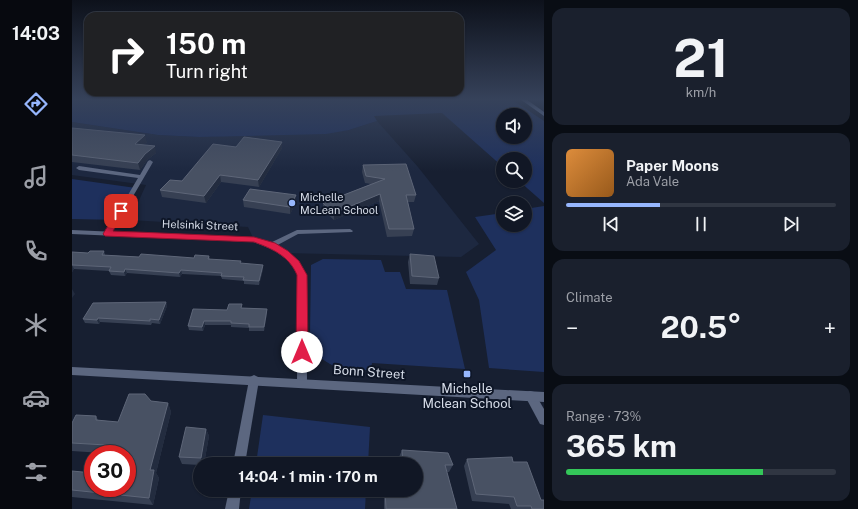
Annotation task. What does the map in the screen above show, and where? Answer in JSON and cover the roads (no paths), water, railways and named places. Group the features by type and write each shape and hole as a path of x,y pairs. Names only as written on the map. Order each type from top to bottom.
{"street":[{"name":"Helsinki Street","path":"72,232 254,240 272,245 296,263 302,275 302,382"},
{"name":"Bonn Street","path":"72,371 302,382 544,397"},
{"path":"240,457 254,380"},
{"path":"530,396 544,420"},
{"path":"232,509 234,497"}],"lane":[{"path":"108,234 150,162"},
{"path":"79,168 141,177"},
{"path":"272,245 297,232 350,231"}],"place":[{"name":"Michelle McLean School","path":"292,203"},
{"name":"Michelle Mclean School","path":"467,374"}]}
